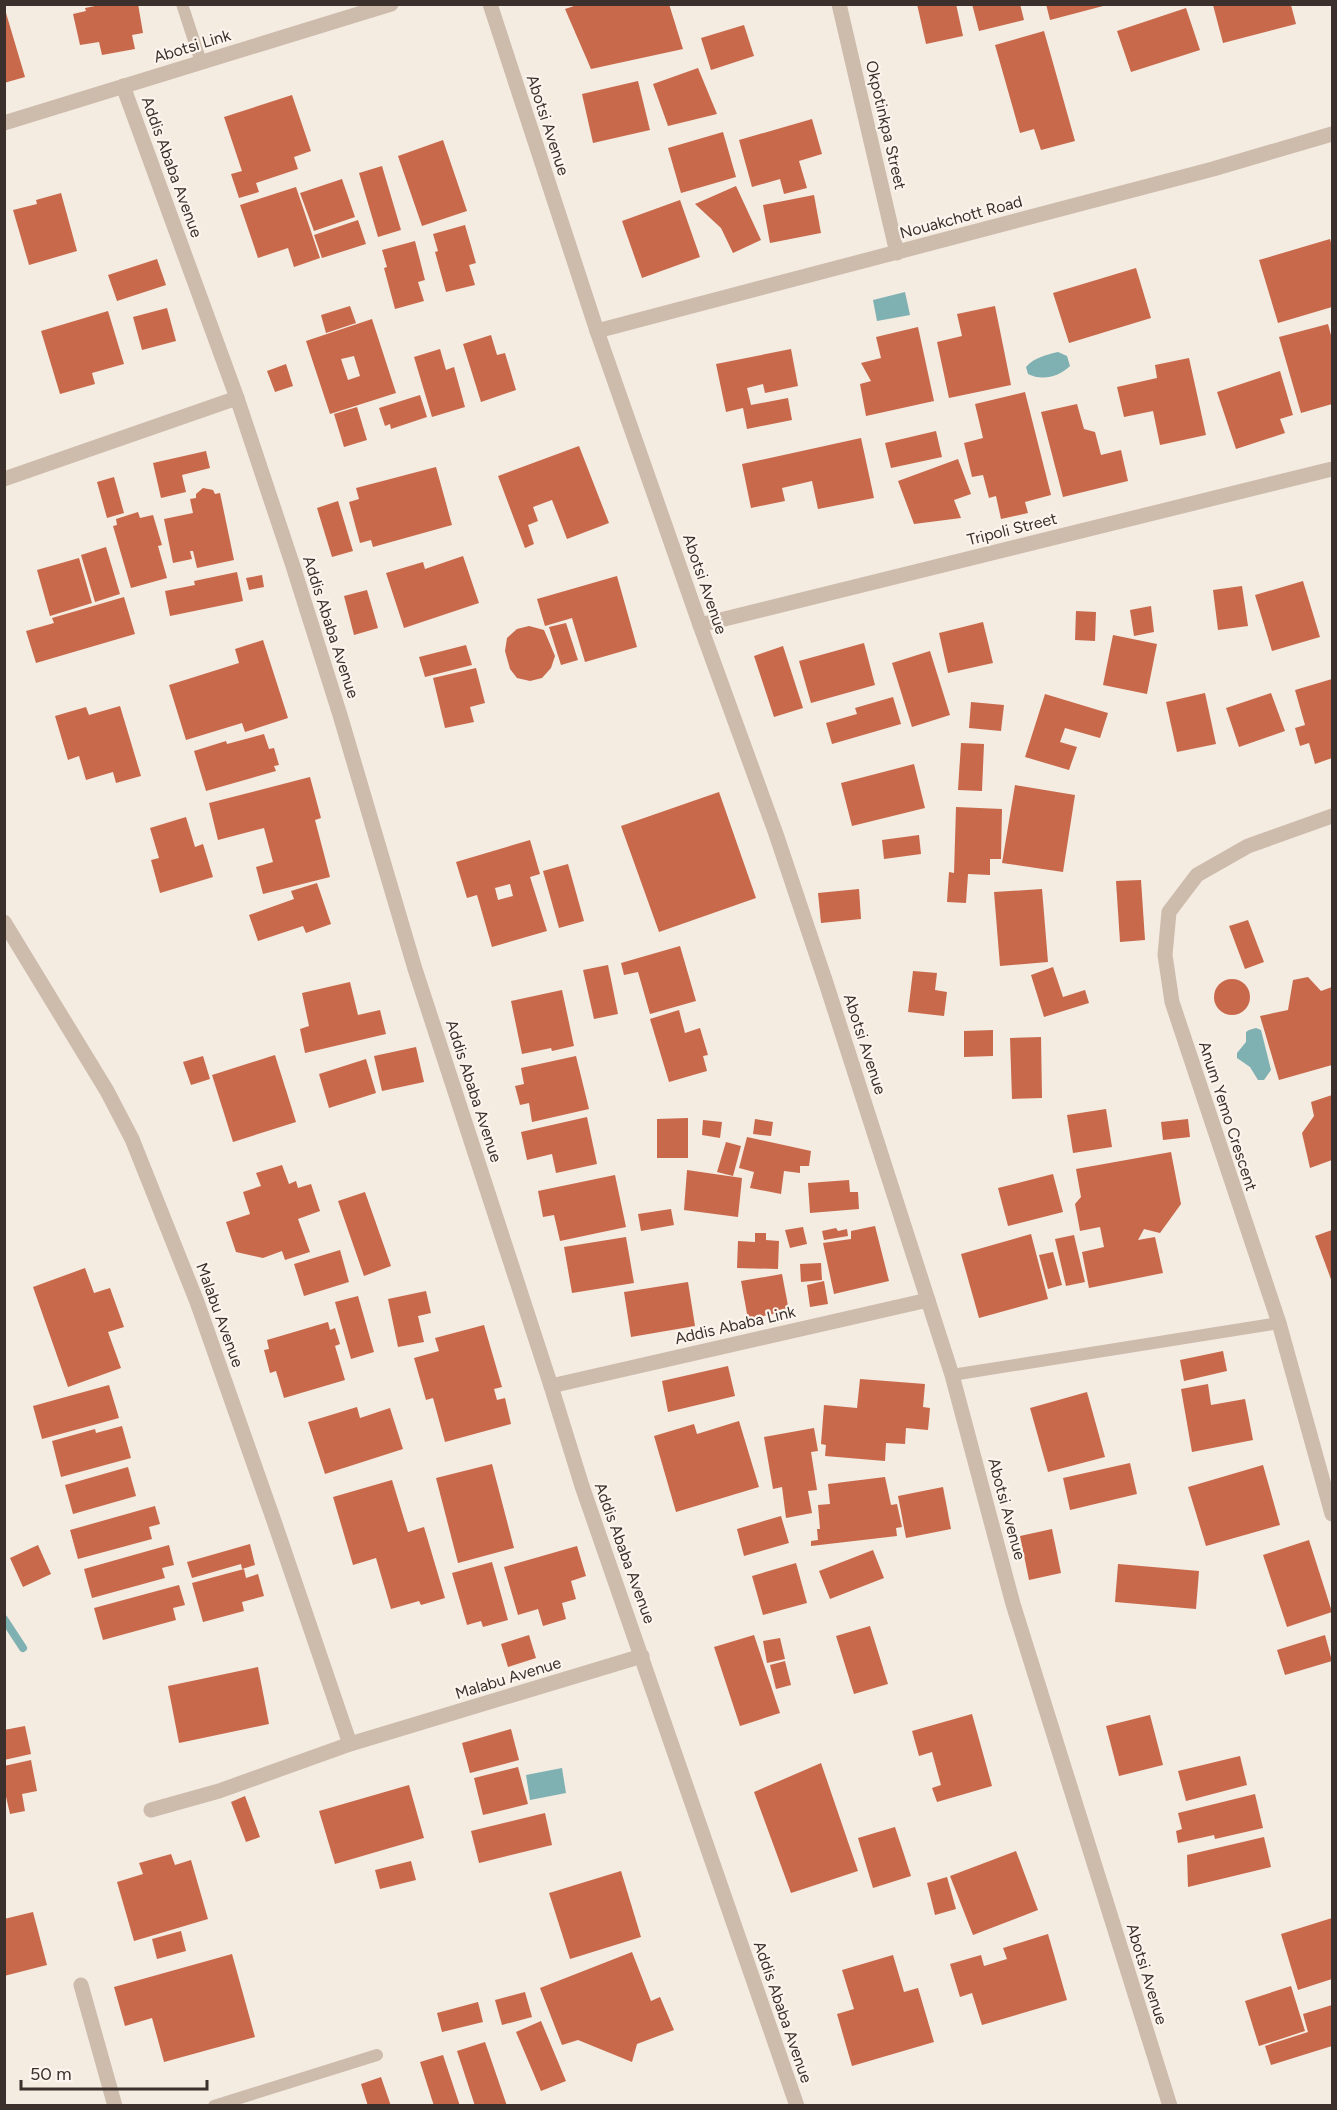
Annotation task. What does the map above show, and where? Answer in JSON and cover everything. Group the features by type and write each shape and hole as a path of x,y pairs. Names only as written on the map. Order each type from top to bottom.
{"street":[{"name":"Abotsi Link","path":"4,123 391,4"},
{"name":"Abotsi Avenue","path":"490,4 597,331 784,856 928,1300 952,1375 1013,1604 1170,2106"},
{"name":"Okpotinkpa Street","path":"839,4 897,253"},
{"name":"Addis Ababa Avenue","path":"123,86 237,398 340,715 415,969 582,1486 797,2106"},
{"name":"Nouakchott Road","path":"597,331 1213,169 1332,134"},
{"path":"4,479 237,398"},
{"name":"Tripoli Street","path":"700,625 1332,469"},
{"name":"Anum Yemo Crescent","path":"1332,816 1248,846 1197,875 1169,912 1165,955 1172,1002 1279,1323 1332,1514"},
{"name":"Malabu Avenue","path":"4,922 107,1091 132,1139 196,1302 350,1744"},
{"name":"Addis Ababa Link","path":"551,1386 928,1300"},
{"name":"Malabu Avenue","path":"151,1810 230,1787 350,1744 642,1656"},
{"path":"81,1984 115,2106"}],"lane":[{"path":"182,4 201,62"},
{"path":"952,1375 1279,1323"},
{"path":"214,2106 377,2055"}],"water":[{"path":"905,292 910,315 877,321 873,300"},
{"path":"1058,352 1067,356 1070,366 1066,370 1045,377 1028,374 1026,367 1033,361"},
{"path":"1256,1028 1261,1030 1271,1070 1264,1080 1258,1080 1250,1067 1237,1058 1237,1053 1246,1042 1246,1032"},
{"path":"562,1768 566,1793 530,1800 526,1775"}],"building":[{"path":"105,4 138,4 143,33 132,35 135,49 102,55 99,42 80,45 73,14 86,11 85,8"},
{"path":"580,4 669,4 683,49 591,69 565,9"},
{"path":"917,4 956,4 963,36 926,44"},
{"path":"972,4 1020,4 1024,20 979,31"},
{"path":"1046,4 1106,4 1107,5 1050,20"},
{"path":"1213,5 1291,5 1296,24 1223,43"},
{"path":"1186,8 1200,50 1131,72 1117,31"},
{"path":"4,13 6,13 25,77 4,83"},
{"path":"744,25 754,56 711,70 701,38"},
{"path":"1044,31 1075,141 1041,150 1034,129 1020,133 995,45"},
{"path":"698,68 717,114 668,126 653,84"},
{"path":"638,81 650,130 593,143 582,94"},
{"path":"292,95 311,151 294,157 298,169 256,183 259,192 239,198 231,174 242,171 224,117"},
{"path":"812,119 822,154 799,161 807,188 784,194 780,179 752,187 739,140"},
{"path":"723,132 736,177 681,193 668,148"},
{"path":"443,140 467,211 422,226 398,156"},
{"path":"382,166 401,230 378,237 359,173"},
{"path":"342,179 355,217 314,231 300,193"},
{"path":"736,186 761,240 733,253 721,228 695,204"},
{"path":"296,187 320,258 294,267 288,248 258,258 240,205"},
{"path":"61,193 77,251 29,265 13,210 37,204 36,200"},
{"path":"814,195 821,233 770,243 763,205"},
{"path":"680,200 700,257 642,278 622,221"},
{"path":"358,220 366,244 322,258 314,235"},
{"path":"465,225 476,263 469,265 475,285 446,292 435,252 438,251 433,234"},
{"path":"1330,239 1332,307 1278,323 1259,260"},
{"path":"415,241 425,280 418,282 424,301 395,309 384,268 387,267 382,250"},
{"path":"157,259 166,285 117,301 108,275"},
{"path":"1136,268 1151,318 1069,343 1053,293"},
{"path":"350,306 356,323 326,333 321,315"},
{"path":"995,306 1011,385 949,398 937,342 962,336 957,314"},
{"path":"167,308 176,341 142,350 133,317"},
{"path":"108,311 124,364 92,373 95,384 60,394 41,331"},
{"path":"372,319 396,393 330,414 306,341","holes":["354,356 360,376 348,380 341,359"]},
{"path":"1328,324 1332,339 1332,404 1301,413 1279,337"},
{"path":"918,327 934,401 866,416 860,384 871,381 861,363 881,358 876,337"},
{"path":"491,335 497,355 505,353 516,390 481,402 463,344"},
{"path":"440,349 446,370 454,367 465,407 432,417 414,357"},
{"path":"791,349 798,386 765,393 763,384 747,388 751,405 788,398 792,420 747,429 743,408 726,412 716,364"},
{"path":"1189,358 1206,435 1160,445 1153,411 1124,417 1117,387 1157,378 1155,365"},
{"path":"286,364 293,386 275,392 267,371"},
{"path":"1280,371 1293,415 1280,419 1285,433 1236,449 1217,392"},
{"path":"1025,392 1051,495 1025,502 1028,513 1001,519 996,496 989,498 983,475 972,477 964,443 983,438 975,404"},
{"path":"420,395 427,417 391,429 390,424 385,426 379,408"},
{"path":"1077,404 1084,429 1095,432 1101,455 1121,450 1128,481 1063,497 1041,412"},
{"path":"357,407 367,440 344,447 334,414"},
{"path":"936,431 942,457 891,468 885,443"},
{"path":"861,438 874,498 818,509 812,481 782,488 785,501 751,508 742,464"},
{"path":"579,446 609,523 567,539 552,500 533,507 538,521 528,525 534,544 525,548 498,476"},
{"path":"206,451 210,468 182,475 186,492 161,498 153,463"},
{"path":"958,459 971,494 954,500 961,518 914,524 898,481"},
{"path":"436,467 452,525 373,547 371,540 360,543 349,502 359,499 356,488"},
{"path":"114,477 124,513 107,518 97,482"},
{"path":"203,488 213,490 215,494 220,493 234,560 197,568 193,551 190,551 192,559 173,563 164,519 193,513 190,499 196,498 196,494"},
{"path":"338,501 353,551 332,557 317,508"},
{"path":"138,512 140,518 153,515 162,545 158,546 167,578 131,588 113,526 117,525 116,519"},
{"path":"106,547 120,594 95,602 81,555"},
{"path":"463,556 479,603 404,628 386,573 423,562 425,569"},
{"path":"79,558 92,603 50,616 37,570"},
{"path":"237,572 243,601 170,616 165,591 195,585 194,581"},
{"path":"262,575 264,587 249,590 246,578"},
{"path":"617,576 637,647 585,662 572,618 545,626 537,599"},
{"path":"1303,581 1320,637 1272,651 1255,595"},
{"path":"1242,586 1248,626 1218,630 1213,590"},
{"path":"367,590 378,628 354,635 344,596"},
{"path":"124,597 135,634 36,663 26,631 54,623 52,618"},
{"path":"1151,606 1154,632 1134,636 1130,610"},
{"path":"1076,611 1096,612 1095,641 1075,640"},
{"path":"983,622 993,663 948,673 939,633"},
{"path":"566,623 578,660 561,665 549,627"},
{"path":"529,626 544,630 555,656 551,668 542,678 530,681 517,678 510,669 505,651 507,638 517,629"},
{"path":"1113,635 1157,644 1147,694 1103,685"},
{"path":"263,640 288,718 245,732 242,723 186,740 169,685 239,663 235,649"},
{"path":"864,643 875,685 811,703 799,661"},
{"path":"466,645 472,665 425,677 419,657"},
{"path":"783,646 803,708 774,717 754,656"},
{"path":"930,651 950,715 912,727 892,663"},
{"path":"476,668 485,703 470,707 474,722 445,728 433,678"},
{"path":"1332,679 1332,758 1315,764 1309,743 1300,746 1295,728 1305,725 1295,690"},
{"path":"1205,693 1216,744 1177,752 1166,702"},
{"path":"1271,693 1285,731 1239,747 1226,708"},
{"path":"1045,694 1108,713 1100,738 1065,728 1060,742 1077,747 1069,770 1025,757"},
{"path":"893,697 901,724 832,744 826,723 857,714 855,708"},
{"path":"971,702 1004,705 1001,731 969,728"},
{"path":"120,706 141,776 116,783 113,772 86,780 79,756 68,760 55,716 86,707 89,715"},
{"path":"264,734 269,749 274,748 279,765 274,766 276,771 206,791 194,751 226,741 227,744"},
{"path":"961,743 984,744 982,791 958,790"},
{"path":"914,764 925,808 852,826 841,783"},
{"path":"310,777 321,818 315,820 330,877 263,894 256,867 273,862 264,828 218,840 209,803"},
{"path":"1015,785 1075,795 1063,872 1002,863"},
{"path":"719,792 756,898 659,932 621,826"},
{"path":"956,807 1002,809 1001,859 990,859 990,875 968,874 966,903 947,902 949,872 954,873"},
{"path":"186,817 195,847 203,844 213,877 160,893 151,860 159,858 150,828"},
{"path":"919,835 921,854 884,859 882,840"},
{"path":"530,840 540,874 530,877 547,931 492,947 477,895 467,898 456,862","holes":["510,884 513,896 498,900 495,888"]},
{"path":"568,864 584,921 559,928 543,871"},
{"path":"1141,880 1145,940 1120,942 1116,881"},
{"path":"317,883 331,924 306,933 303,926 258,941 249,915 294,899 291,891"},
{"path":"859,889 861,919 821,923 818,893"},
{"path":"1042,889 1048,962 1000,966 994,892"},
{"path":"1248,920 1264,962 1245,969 1229,926"},
{"path":"680,946 696,1001 650,1014 638,972 624,975 621,963"},
{"path":"608,965 618,1014 594,1019 583,970"},
{"path":"1053,967 1063,997 1085,990 1089,1003 1044,1017 1031,975"},
{"path":"913,971 937,973 935,990 947,992 944,1016 908,1012"},
{"path":"1308,977 1321,991 1332,987 1332,1065 1279,1080 1260,1016 1288,1010 1293,980"},
{"path":"1232,979 1245,984 1250,997 1245,1010 1232,1015 1219,1010 1214,997 1219,984"},
{"path":"350,982 358,1015 380,1010 386,1034 305,1053 300,1029 309,1026 302,993"},
{"path":"562,990 574,1046 522,1054 511,1001"},
{"path":"679,1010 685,1033 700,1028 708,1055 703,1056 707,1071 669,1082 650,1019"},
{"path":"993,1030 993,1056 964,1057 964,1031"},
{"path":"1041,1037 1042,1098 1012,1099 1010,1038"},
{"path":"416,1047 424,1082 382,1091 374,1056"},
{"path":"275,1055 296,1122 233,1142 212,1075"},
{"path":"203,1056 210,1079 191,1085 183,1062"},
{"path":"576,1056 589,1109 532,1122 529,1103 520,1105 515,1086 524,1084 521,1068"},
{"path":"366,1059 376,1093 329,1108 319,1074"},
{"path":"1332,1095 1332,1160 1310,1168 1302,1133 1314,1116 1311,1102"},
{"path":"1106,1109 1112,1147 1073,1153 1067,1115"},
{"path":"587,1117 597,1164 556,1173 552,1154 527,1160 521,1132"},
{"path":"688,1118 688,1158 657,1158 657,1119"},
{"path":"755,1119 773,1122 771,1136 753,1134"},
{"path":"1188,1119 1190,1137 1163,1140 1161,1122"},
{"path":"703,1120 722,1122 720,1138 702,1135"},
{"path":"747,1137 811,1151 809,1166 800,1166 800,1173 784,1171 781,1194 750,1188 754,1172 739,1168"},
{"path":"726,1142 741,1146 733,1176 717,1172"},
{"path":"1171,1152 1181,1204 1160,1233 1144,1229 1138,1240 1155,1237 1163,1273 1089,1288 1082,1252 1104,1247 1100,1227 1080,1231 1075,1204 1081,1197 1076,1169"},
{"path":"282,1165 289,1184 296,1181 298,1188 311,1184 320,1211 298,1219 310,1252 285,1260 282,1251 263,1258 236,1252 226,1222 250,1214 243,1192 261,1186 256,1173"},
{"path":"687,1170 742,1178 738,1217 684,1210"},
{"path":"1053,1174 1063,1212 1008,1226 998,1188"},
{"path":"615,1175 626,1227 560,1241 554,1215 543,1217 538,1191"},
{"path":"849,1180 850,1192 858,1192 859,1209 810,1213 808,1183"},
{"path":"365,1192 391,1266 364,1276 338,1201"},
{"path":"671,1209 674,1225 641,1231 638,1214"},
{"path":"875,1226 889,1281 834,1294 823,1243 851,1239 851,1231"},
{"path":"803,1227 807,1244 790,1248 785,1230"},
{"path":"836,1228 838,1231 847,1229 848,1236 824,1240 822,1231"},
{"path":"1332,1230 1332,1282 1315,1236"},
{"path":"755,1233 766,1233 766,1240 779,1241 778,1269 737,1268 738,1241 755,1242"},
{"path":"1031,1234 1048,1299 979,1318 961,1254"},
{"path":"1074,1235 1085,1282 1066,1286 1055,1239"},
{"path":"626,1237 634,1283 572,1293 564,1247"},
{"path":"340,1250 349,1282 304,1296 294,1264"},
{"path":"1053,1252 1062,1285 1048,1289 1039,1255"},
{"path":"821,1263 822,1280 801,1282 800,1264"},
{"path":"85,1268 94,1293 110,1288 124,1327 108,1332 121,1368 68,1387 33,1287"},
{"path":"782,1274 789,1311 748,1319 741,1281"},
{"path":"824,1281 828,1304 810,1307 807,1285"},
{"path":"688,1282 695,1326 631,1337 624,1292"},
{"path":"426,1291 431,1313 418,1316 424,1342 398,1347 388,1299"},
{"path":"358,1296 374,1352 351,1359 335,1302"},
{"path":"328,1322 330,1330 335,1328 340,1344 335,1346 345,1380 284,1398 276,1371 270,1373 264,1350 269,1349 267,1340"},
{"path":"484,1325 502,1387 494,1389 497,1400 505,1398 511,1424 445,1442 433,1398 426,1400 414,1358 439,1351 435,1338"},
{"path":"1223,1351 1227,1371 1184,1381 1180,1360"},
{"path":"728,1366 735,1396 668,1412 662,1381"},
{"path":"860,1379 925,1384 923,1407 930,1408 928,1430 906,1428 905,1444 886,1443 885,1461 825,1456 826,1445 821,1444 824,1405 857,1408"},
{"path":"1208,1384 1211,1405 1245,1399 1253,1440 1192,1452 1181,1389"},
{"path":"109,1385 119,1418 42,1439 33,1406"},
{"path":"1087,1392 1105,1457 1048,1472 1030,1408"},
{"path":"357,1407 360,1418 390,1408 403,1449 325,1474 308,1422"},
{"path":"739,1421 759,1487 676,1512 654,1436 694,1424 697,1434"},
{"path":"122,1426 131,1458 61,1477 52,1441 95,1429 96,1433"},
{"path":"814,1428 818,1451 811,1452 817,1490 808,1491 812,1513 786,1518 782,1487 773,1489 764,1437"},
{"path":"1130,1463 1137,1494 1070,1510 1063,1478"},
{"path":"492,1464 514,1548 458,1563 436,1478"},
{"path":"1263,1465 1280,1525 1206,1546 1188,1487"},
{"path":"128,1467 136,1496 73,1514 65,1485"},
{"path":"885,1477 891,1505 897,1504 902,1527 896,1528 897,1536 811,1546 811,1541 818,1540 817,1529 820,1529 818,1505 830,1504 828,1484"},
{"path":"392,1480 408,1532 424,1527 445,1598 421,1605 419,1601 391,1609 376,1558 353,1565 333,1497"},
{"path":"943,1487 951,1529 906,1538 898,1496"},
{"path":"155,1506 160,1524 149,1527 152,1539 78,1559 70,1530"},
{"path":"781,1516 789,1543 744,1556 737,1529"},
{"path":"1052,1529 1061,1573 1029,1580 1020,1536"},
{"path":"1309,1540 1332,1612 1287,1627 1263,1555"},
{"path":"250,1544 255,1565 242,1569 241,1564 192,1578 187,1562"},
{"path":"38,1545 51,1574 23,1587 10,1558"},
{"path":"169,1545 174,1565 162,1568 165,1578 92,1598 84,1569"},
{"path":"577,1546 586,1576 571,1581 576,1599 562,1603 566,1619 543,1626 538,1609 518,1615 504,1567"},
{"path":"873,1550 884,1578 830,1599 819,1571"},
{"path":"492,1562 508,1620 483,1627 481,1621 467,1625 452,1573"},
{"path":"796,1563 807,1603 763,1615 752,1576"},
{"path":"1118,1564 1199,1571 1196,1609 1115,1602"},
{"path":"244,1569 246,1578 258,1574 264,1596 242,1602 244,1611 203,1622 192,1583"},
{"path":"179,1585 185,1605 173,1608 176,1620 103,1640 94,1608"},
{"path":"870,1626 888,1684 854,1694 836,1636"},
{"path":"529,1635 536,1658 508,1667 501,1644"},
{"path":"754,1635 780,1713 740,1726 714,1647"},
{"path":"1325,1635 1332,1661 1285,1675 1277,1650"},
{"path":"780,1638 785,1659 767,1663 763,1641"},
{"path":"785,1661 791,1685 776,1689 770,1665"},
{"path":"258,1667 269,1724 179,1743 168,1686"},
{"path":"972,1714 992,1786 937,1802 932,1788 941,1785 932,1752 919,1756 912,1731"},
{"path":"1150,1715 1163,1765 1119,1776 1106,1726"},
{"path":"25,1726 31,1754 4,1760 4,1730"},
{"path":"511,1729 519,1760 470,1773 462,1743"},
{"path":"1240,1756 1247,1785 1186,1801 1178,1771"},
{"path":"31,1760 37,1791 22,1794 25,1811 10,1814 4,1788 4,1766"},
{"path":"821,1763 858,1871 791,1893 754,1792"},
{"path":"518,1767 528,1804 483,1815 474,1778"},
{"path":"409,1785 424,1838 335,1864 319,1811"},
{"path":"1255,1794 1263,1828 1215,1839 1214,1835 1178,1843 1176,1831 1182,1829 1178,1813"},
{"path":"245,1796 260,1837 246,1842 231,1802"},
{"path":"545,1813 552,1845 479,1863 471,1831"},
{"path":"895,1827 911,1876 873,1888 858,1838"},
{"path":"1264,1837 1271,1867 1188,1887 1187,1855"},
{"path":"1016,1851 1038,1910 973,1935 950,1876"},
{"path":"171,1854 175,1865 191,1860 208,1919 134,1941 117,1882 143,1874 139,1863"},
{"path":"411,1861 416,1880 380,1889 375,1870"},
{"path":"621,1871 641,1937 570,1959 549,1893"},
{"path":"947,1877 956,1909 935,1915 927,1883"},
{"path":"33,1912 47,1965 4,1976 4,1919"},
{"path":"1332,1918 1332,1979 1298,1990 1281,1934"},
{"path":"181,1931 186,1951 157,1959 152,1939"},
{"path":"1048,1934 1067,2000 982,2025 972,1993 960,1997 950,1964 981,1955 984,1966 1007,1959 1003,1948"},
{"path":"632,1952 651,2001 660,1997 674,2030 637,2044 632,2062 578,2040 562,2045 540,1988"},
{"path":"232,1954 255,2037 164,2062 152,2018 125,2026 114,1987"},
{"path":"893,1955 904,1992 918,1988 934,2042 852,2066 837,2014 854,2009 842,1970"},
{"path":"1291,1986 1305,2031 1259,2046 1245,2001"},
{"path":"525,1992 532,2017 502,2025 495,2000"},
{"path":"478,2002 483,2022 442,2032 437,2013"},
{"path":"1332,2005 1332,2046 1271,2065 1265,2046 1308,2032 1303,2014"},
{"path":"541,2021 566,2081 541,2091 516,2032"},
{"path":"485,2042 507,2106 475,2106 457,2051"},
{"path":"443,2055 460,2106 434,2106 420,2062"},
{"path":"381,2077 391,2106 368,2106 361,2084"}],"waterway":[{"path":"4,1619 23,1648"}]}
